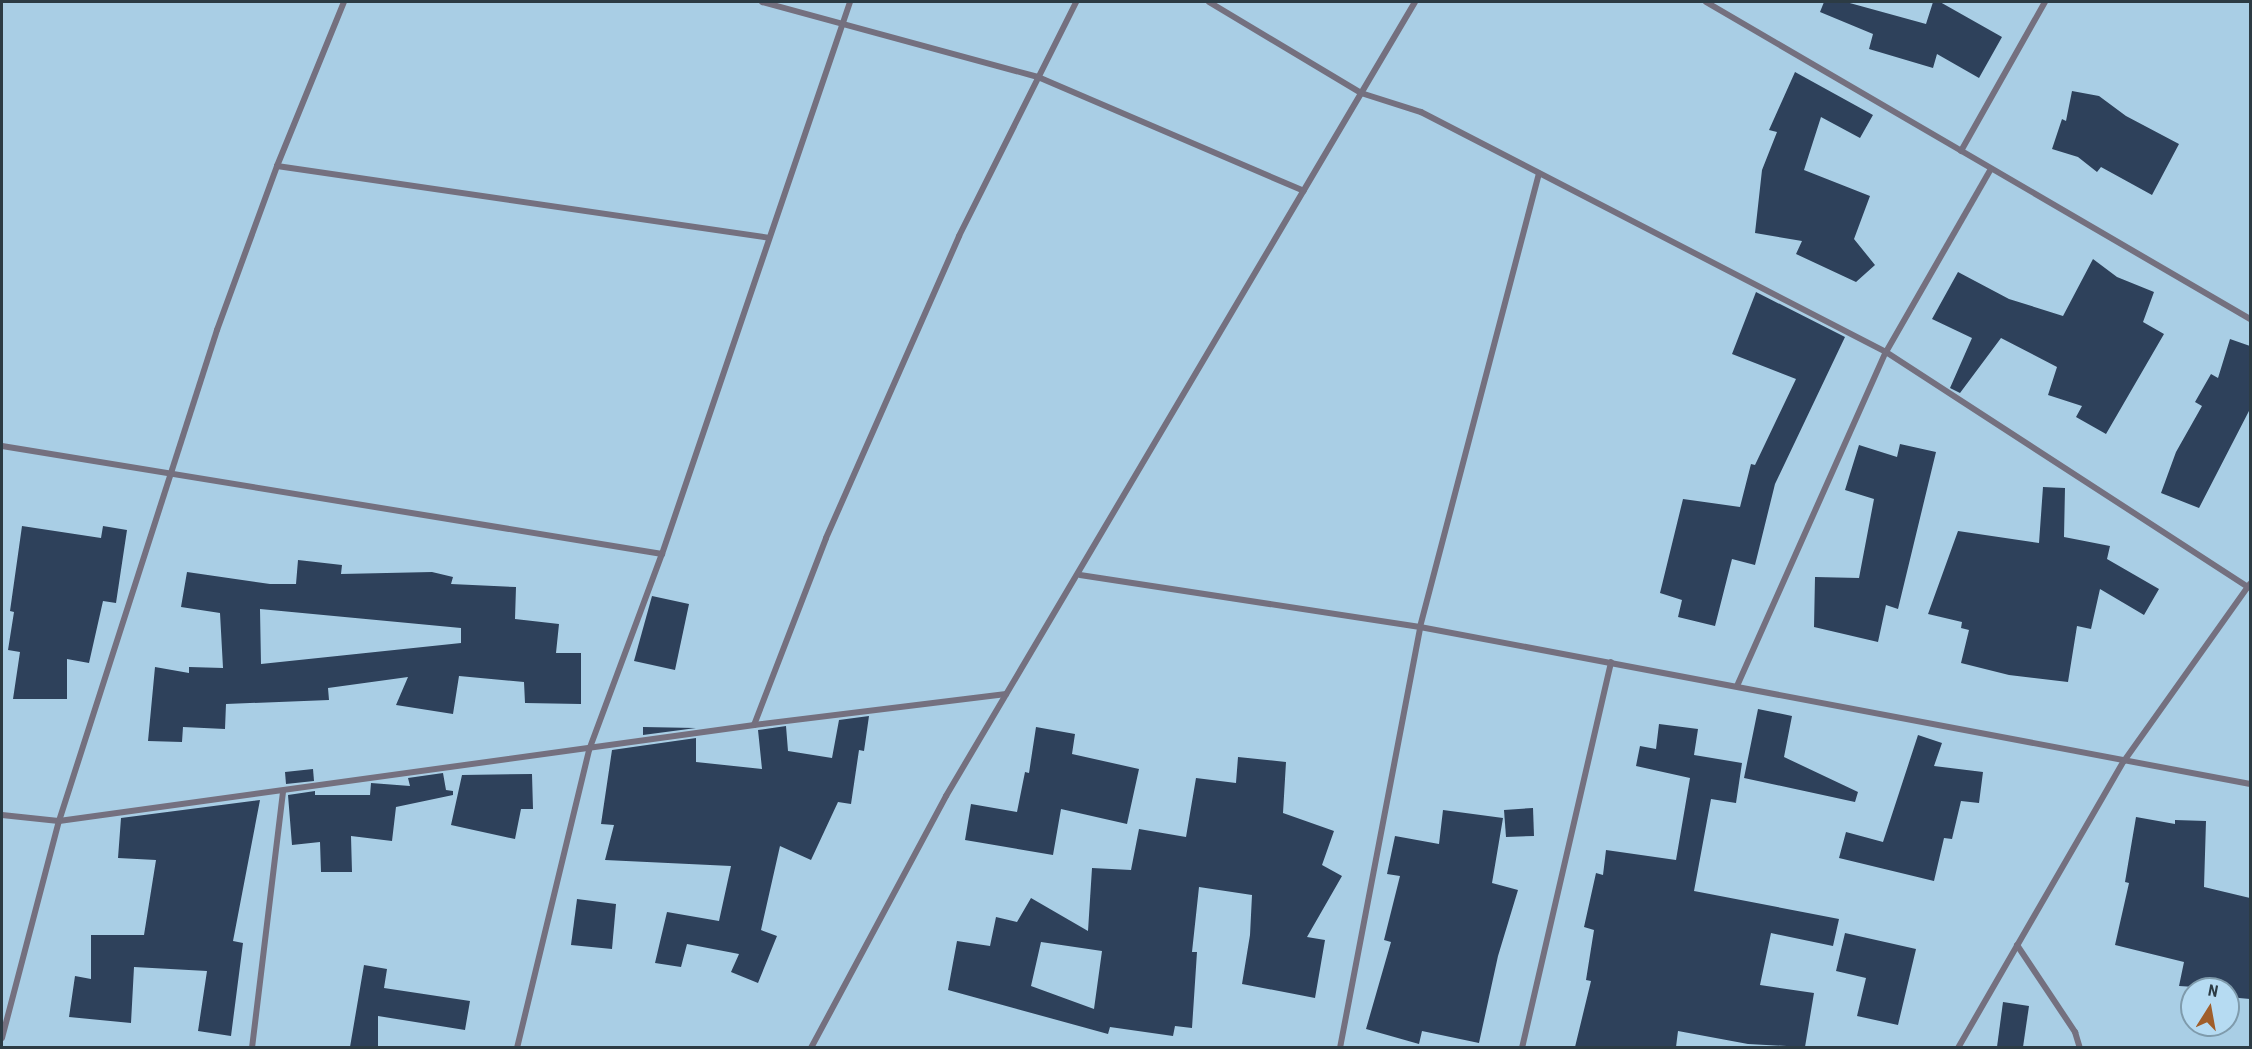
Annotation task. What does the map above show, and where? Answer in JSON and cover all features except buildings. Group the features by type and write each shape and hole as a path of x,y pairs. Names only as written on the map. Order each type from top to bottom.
{"street":[{"path":"2,1038 59,821 172,476 217,330 277,166 344,2"},
{"path":"762,2 1038,77 1304,191"},
{"path":"517,1047 589,750 662,554 850,2"},
{"path":"754,725 826,538 959,236 1076,2"},
{"path":"1209,2 1361,93 1421,112 1886,352 2249,585 2124,761 1958,1047"},
{"path":"811,1047 1006,694 1080,575 1415,2"},
{"path":"1706,2 2250,319"},
{"path":"1961,151 2045,2"},
{"path":"277,166 768,238"},
{"path":"1737,686 1886,352 1991,168"},
{"path":"1340,1047 1420,627 1539,173"},
{"path":"2,446 172,476 662,554"},
{"path":"1080,575 1420,627 2250,784"},
{"path":"1522,1047 1611,662"},
{"path":"2,815 59,821 589,750 754,725 1006,694"},
{"path":"252,1047 282,792"},
{"path":"2017,945 2075,1032 2080,1047"}]}
